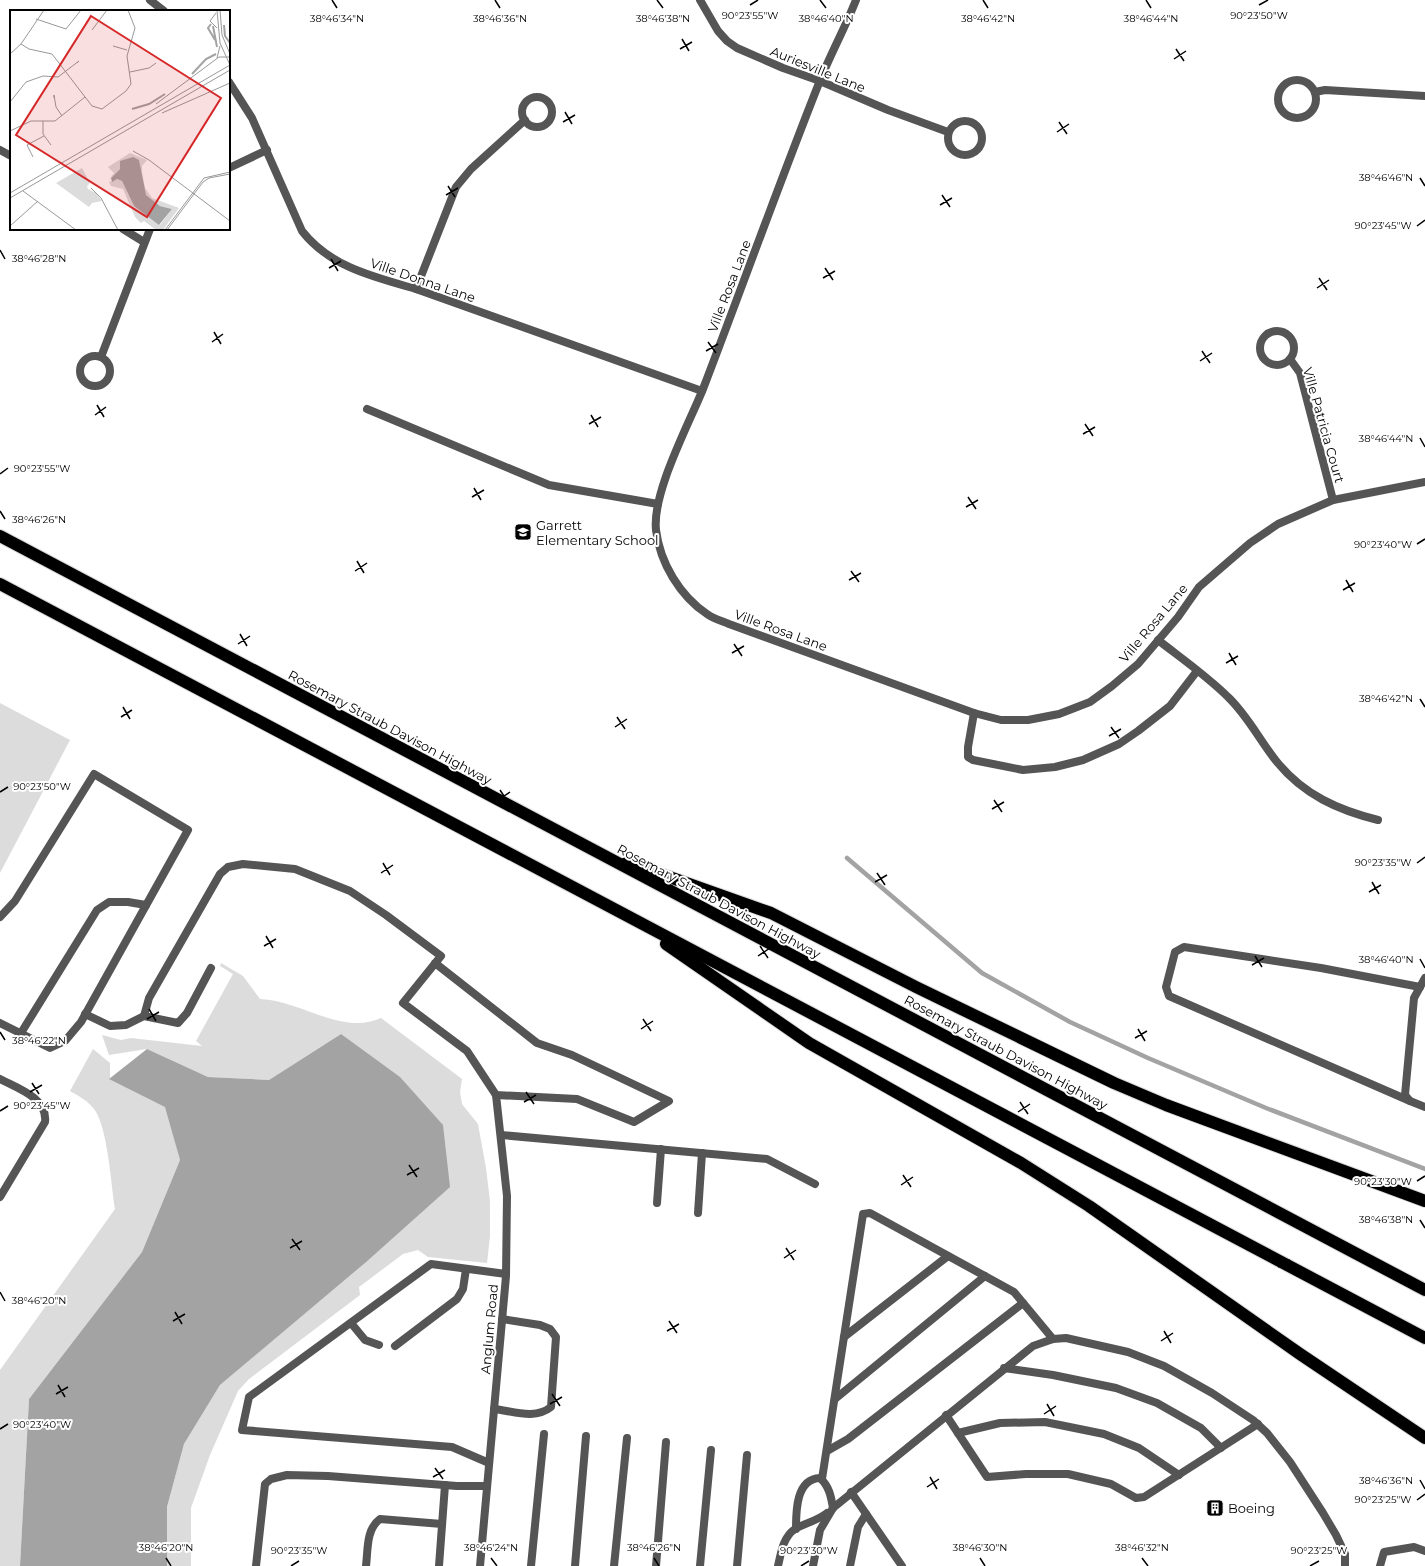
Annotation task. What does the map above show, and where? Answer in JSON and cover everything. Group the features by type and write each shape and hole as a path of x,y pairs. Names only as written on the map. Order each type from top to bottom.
{"highway":[{"name":"Rosemary Straub Davison Highway","path":"0,536 585,847 1425,1290"},
{"path":"0,584 1425,1338"},
{"path":"585,847 771,913 983,1020 1114,1083 1166,1105 1425,1201"},
{"path":"624,914 809,1043 1021,1163 1089,1206 1300,1354 1425,1438"}],"street":[{"path":"150,0 163,10"},
{"name":"Auriesville Lane","path":"700,0 718,31 732,45 758,58 820,81 888,110 948,132"},
{"name":"Ville Rosa Lane","path":"856,0 820,81 702,391 659,496 656,530 661,554 672,578 688,599 708,615 974,713 1000,720 1028,720 1059,714 1090,702 1112,686 1138,664 1178,617 1199,587 1224,563 1250,542 1278,524 1334,500 1425,482"},
{"path":"1291,81 1305,82 1311,86 1315,92 1314,107 1310,113 1303,117 1296,118 1289,116 1279,105 1278,98 1280,90 1291,81"},
{"name":"Ville Donna Lane","path":"230,84 252,118 302,231 313,245 326,255 352,268 702,391"},
{"path":"1315,92 1325,90 1425,96"},
{"path":"416,290 456,187 471,169 525,120"},
{"path":"964,120 971,122 977,125 981,130 981,144 972,154 959,154 949,145 948,132 958,122 964,120"},
{"path":"0,150 10,155"},
{"path":"230,168 267,150"},
{"path":"125,230 144,242"},
{"path":"102,357 150,230"},
{"name":"Ville Patricia Court","path":"1290,359 1279,365 1266,362 1260,351 1263,338 1274,332 1287,335 1293,346 1290,359 1300,373 1334,500"},
{"path":"367,409 549,485 658,504"},
{"path":"1158,640 1228,697 1247,718 1278,763 1294,780 1330,805 1378,820"},
{"path":"974,713 968,747 968,757 973,760 1023,770 1055,767 1083,760 1119,744 1170,706 1197,671"},
{"path":"0,917 15,902 94,774 188,830 85,1014 65,1041 50,1048 0,1023"},
{"path":"144,1016 149,998 220,874 228,867 243,864 295,869 350,891 386,915 441,956 435,963 403,1003 467,1052 496,1095 577,1098 634,1122 669,1101 572,1055 537,1043 435,963"},
{"path":"22,1034 97,910 109,902 146,905"},
{"path":"1420,987 1321,968 1184,947 1176,952 1166,988 1169,996 1410,1101 1425,1106"},
{"path":"85,1014 110,1026 126,1025 144,1016 178,1023 187,1013 211,968"},
{"path":"1410,1101 1405,1095 1414,998 1425,978"},
{"path":"0,1079 37,1099 46,1115 45,1122 0,1197"},
{"name":"Anglum Road","path":"480,1566 506,1274 507,1196 496,1095"},
{"path":"501,1135 767,1159 814,1184"},
{"path":"657,1202 660,1150"},
{"path":"698,1214 702,1153"},
{"path":"813,1566 820,1530 833,1508 830,1492 822,1479 863,1214 870,1213 1014,1292 1053,1339"},
{"path":"844,1337 948,1256"},
{"path":"489,1462 452,1447 242,1430 249,1397 431,1264 506,1274"},
{"path":"395,1346 457,1299 463,1289 466,1269"},
{"path":"835,1399 985,1276"},
{"path":"827,1451 848,1439 1023,1303"},
{"path":"494,1409 537,1415 551,1407 556,1338 550,1330 540,1325 502,1319"},
{"path":"351,1323 365,1340 379,1345"},
{"path":"778,1566 784,1543 796,1528 814,1522 833,1508 1033,1346 1053,1339 1066,1338 1128,1352 1164,1366 1212,1393 1258,1424 1290,1462 1323,1513 1345,1554 1345,1566"},
{"path":"1004,1368 1053,1375 1109,1387 1144,1398 1157,1403 1201,1428 1221,1448"},
{"path":"946,1415 987,1477 1026,1474 1068,1474 1111,1484 1136,1498 1144,1496 1258,1424"},
{"path":"958,1433 1000,1423 1045,1422 1104,1434 1139,1448 1179,1474"},
{"path":"531,1566 544,1434"},
{"path":"575,1566 586,1436"},
{"path":"614,1566 627,1438"},
{"path":"656,1566 666,1442"},
{"path":"700,1566 711,1450"},
{"path":"738,1566 747,1455"},
{"path":"256,1566 265,1484 272,1479 287,1475 328,1476 445,1485 487,1486"},
{"path":"796,1528 798,1496 808,1482 814,1478 822,1479"},
{"path":"438,1566 445,1485"},
{"path":"851,1492 902,1566"},
{"path":"850,1566 858,1527 866,1514"},
{"path":"366,1566 370,1533 373,1524 380,1519 442,1524"},
{"path":"1380,1566 1384,1552 1414,1547 1425,1551"}],"shaded area":[{"path":"0,703 70,740 0,873"},
{"path":"221,963 243,976 260,999 275,1001 321,1016 351,1023 366,1022 381,1018 462,1079 460,1092 462,1104 478,1124 486,1168 490,1201 490,1236 487,1263 428,1257 418,1250 403,1254 359,1287 360,1295 249,1379 238,1391 210,1455 191,1508 191,1566 167,1566 167,1507 184,1444 220,1385 365,1263 341,1034 269,1080 208,1077 147,1049 109,1055 102,1035 121,1040 131,1038 202,1046 196,1041 233,974 220,966"},
{"path":"341,1034 400,1077 443,1125 450,1187 365,1263 220,1385 184,1444 167,1507 167,1566 20,1566 29,1399 142,1252 180,1160 165,1107 109,1079 147,1049 208,1077 269,1080"},
{"path":"93,1049 110,1063 110,1079 166,1107 180,1160 142,1252 29,1399 20,1566 0,1566 0,1370 115,1209 106,1142 99,1118 89,1104 70,1091"}],"waterway":[{"path":"847,858 982,973 1070,1022 1148,1058 1266,1108 1425,1169"}],"place":[{"name":"Garrett Elementary School","path":"523,532"},
{"name":"Boeing","path":"1215,1508"}]}
